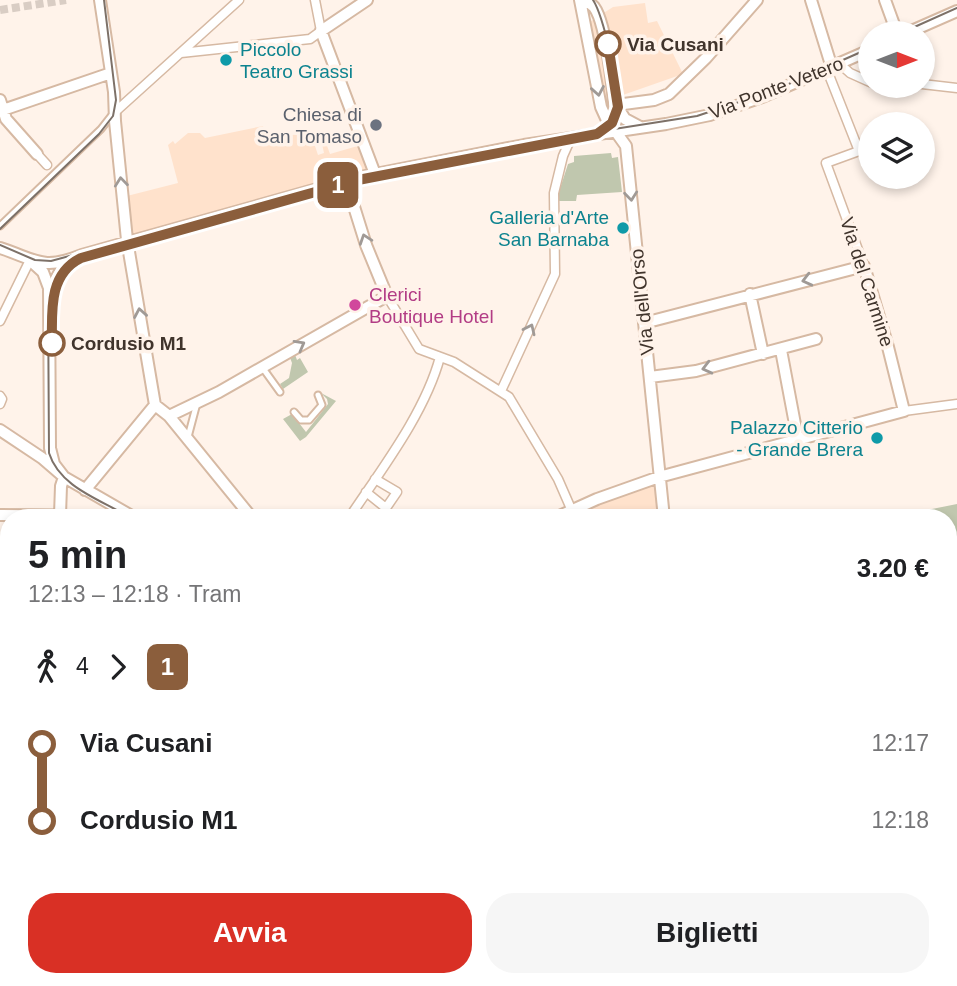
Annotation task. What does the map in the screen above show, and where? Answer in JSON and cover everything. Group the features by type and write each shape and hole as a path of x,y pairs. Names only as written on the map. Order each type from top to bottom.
{"street":[{"path":"100,0 111,73 128,242 155,405 169,416 243,509"},
{"path":"115,112 239,0"},
{"path":"315,0 321,31 375,174"},
{"path":"181,54 310,39 367,0"},
{"path":"580,0 601,107 615,131"},
{"path":"616,105 654,100 675,89 757,0"},
{"path":"811,0 833,67 858,77"},
{"path":"885,0 893,21"},
{"path":"591,3 601,23 616,105 615,131"},
{"path":"934,21 957,11"},
{"name":"Via Ponte Vetero","path":"67,262 128,242 375,174 710,115 762,97 858,56"},
{"name":"Via del Carmine","path":"833,67 859,151 826,163 864,266 904,411"},
{"path":"47,165 6,119 1,107 111,73"},
{"path":"935,85 957,88"},
{"path":"616,105 625,119 640,128"},
{"name":"Via dell'Orso","path":"615,131 626,146 663,509"},
{"path":"501,391 555,274 554,193 563,156 571,138"},
{"path":"346,181 366,245 387,296 414,343 425,352 454,362 509,397 558,479 571,509"},
{"path":"0,248 45,264 67,262"},
{"path":"0,321 30,260"},
{"path":"30,260 39,267 46,279 50,311 50,448 54,464 64,477"},
{"path":"50,311 54,284 67,262"},
{"path":"644,323 864,266"},
{"path":"750,294 762,354"},
{"path":"169,416 387,296"},
{"path":"650,377 696,371 816,340"},
{"path":"781,350 798,440"},
{"path":"355,509 421,405 433,383 440,357"},
{"path":"0,396 0,404"},
{"path":"576,509 659,477 904,411 957,404"},
{"path":"85,490 155,405"},
{"path":"0,430 42,458 64,477 119,509"},
{"path":"59,509 64,477"},
{"path":"366,492 386,508 397,492 375,479"}],"lane":[{"path":"0,226 101,129 115,112"},
{"path":"262,367 280,392"},
{"path":"295,412 301,420 309,420 322,405 318,394"},
{"path":"187,440 198,402"}],"shaded area":[{"path":"645,3 648,23 657,21 683,74 600,103 585,25 613,7"},
{"path":"263,126 265,133 273,131 276,140 299,133 302,143 313,140 318,155 324,153 322,144 326,143 330,154 361,145 375,174 128,242 123,197 178,183 168,145 173,141 175,144 188,133 200,133 205,138"},
{"path":"659,477 664,509 580,509"}],"green space":[{"path":"611,153 612,158 618,157 622,192 577,195 576,201 556,201 568,164 574,162 574,156"},
{"path":"294,352 297,360 300,358 308,372 283,389 280,384 289,378 292,363 289,355"},
{"path":"321,393 336,401 300,441 283,419 292,414 306,432 328,404"},
{"path":"957,504 957,509 932,509"}],"tunnel":[{"path":"0,10 66,0"}],"tram line":[{"path":"0,229 99,134 113,116 116,100 104,0"},
{"path":"593,0 606,35 618,98 615,118 601,133"},
{"path":"928,21 957,8"},
{"name":"1","path":"52,343 53,311 59,277 64,269 81,258 358,180 601,133 616,117 618,107 608,44"},
{"path":"0,245 35,260 51,261 388,169 525,143 697,116 775,90 858,53"},
{"path":"70,258 56,273 48,294 49,453 54,465 72,484 114,509"}],"place":[{"name":"Via Cusani","path":"608,44"},
{"name":"Piccolo Teatro Grassi","path":"226,60"},
{"name":"Chiesa di San Tomaso","path":"376,125"},
{"name":"Galleria d'Arte San Barnaba","path":"623,228"},
{"name":"Clerici Boutique Hotel","path":"355,305"},
{"name":"Cordusio M1","path":"52,343"},
{"name":"Palazzo Citterio - Grande Brera","path":"877,438"}]}
